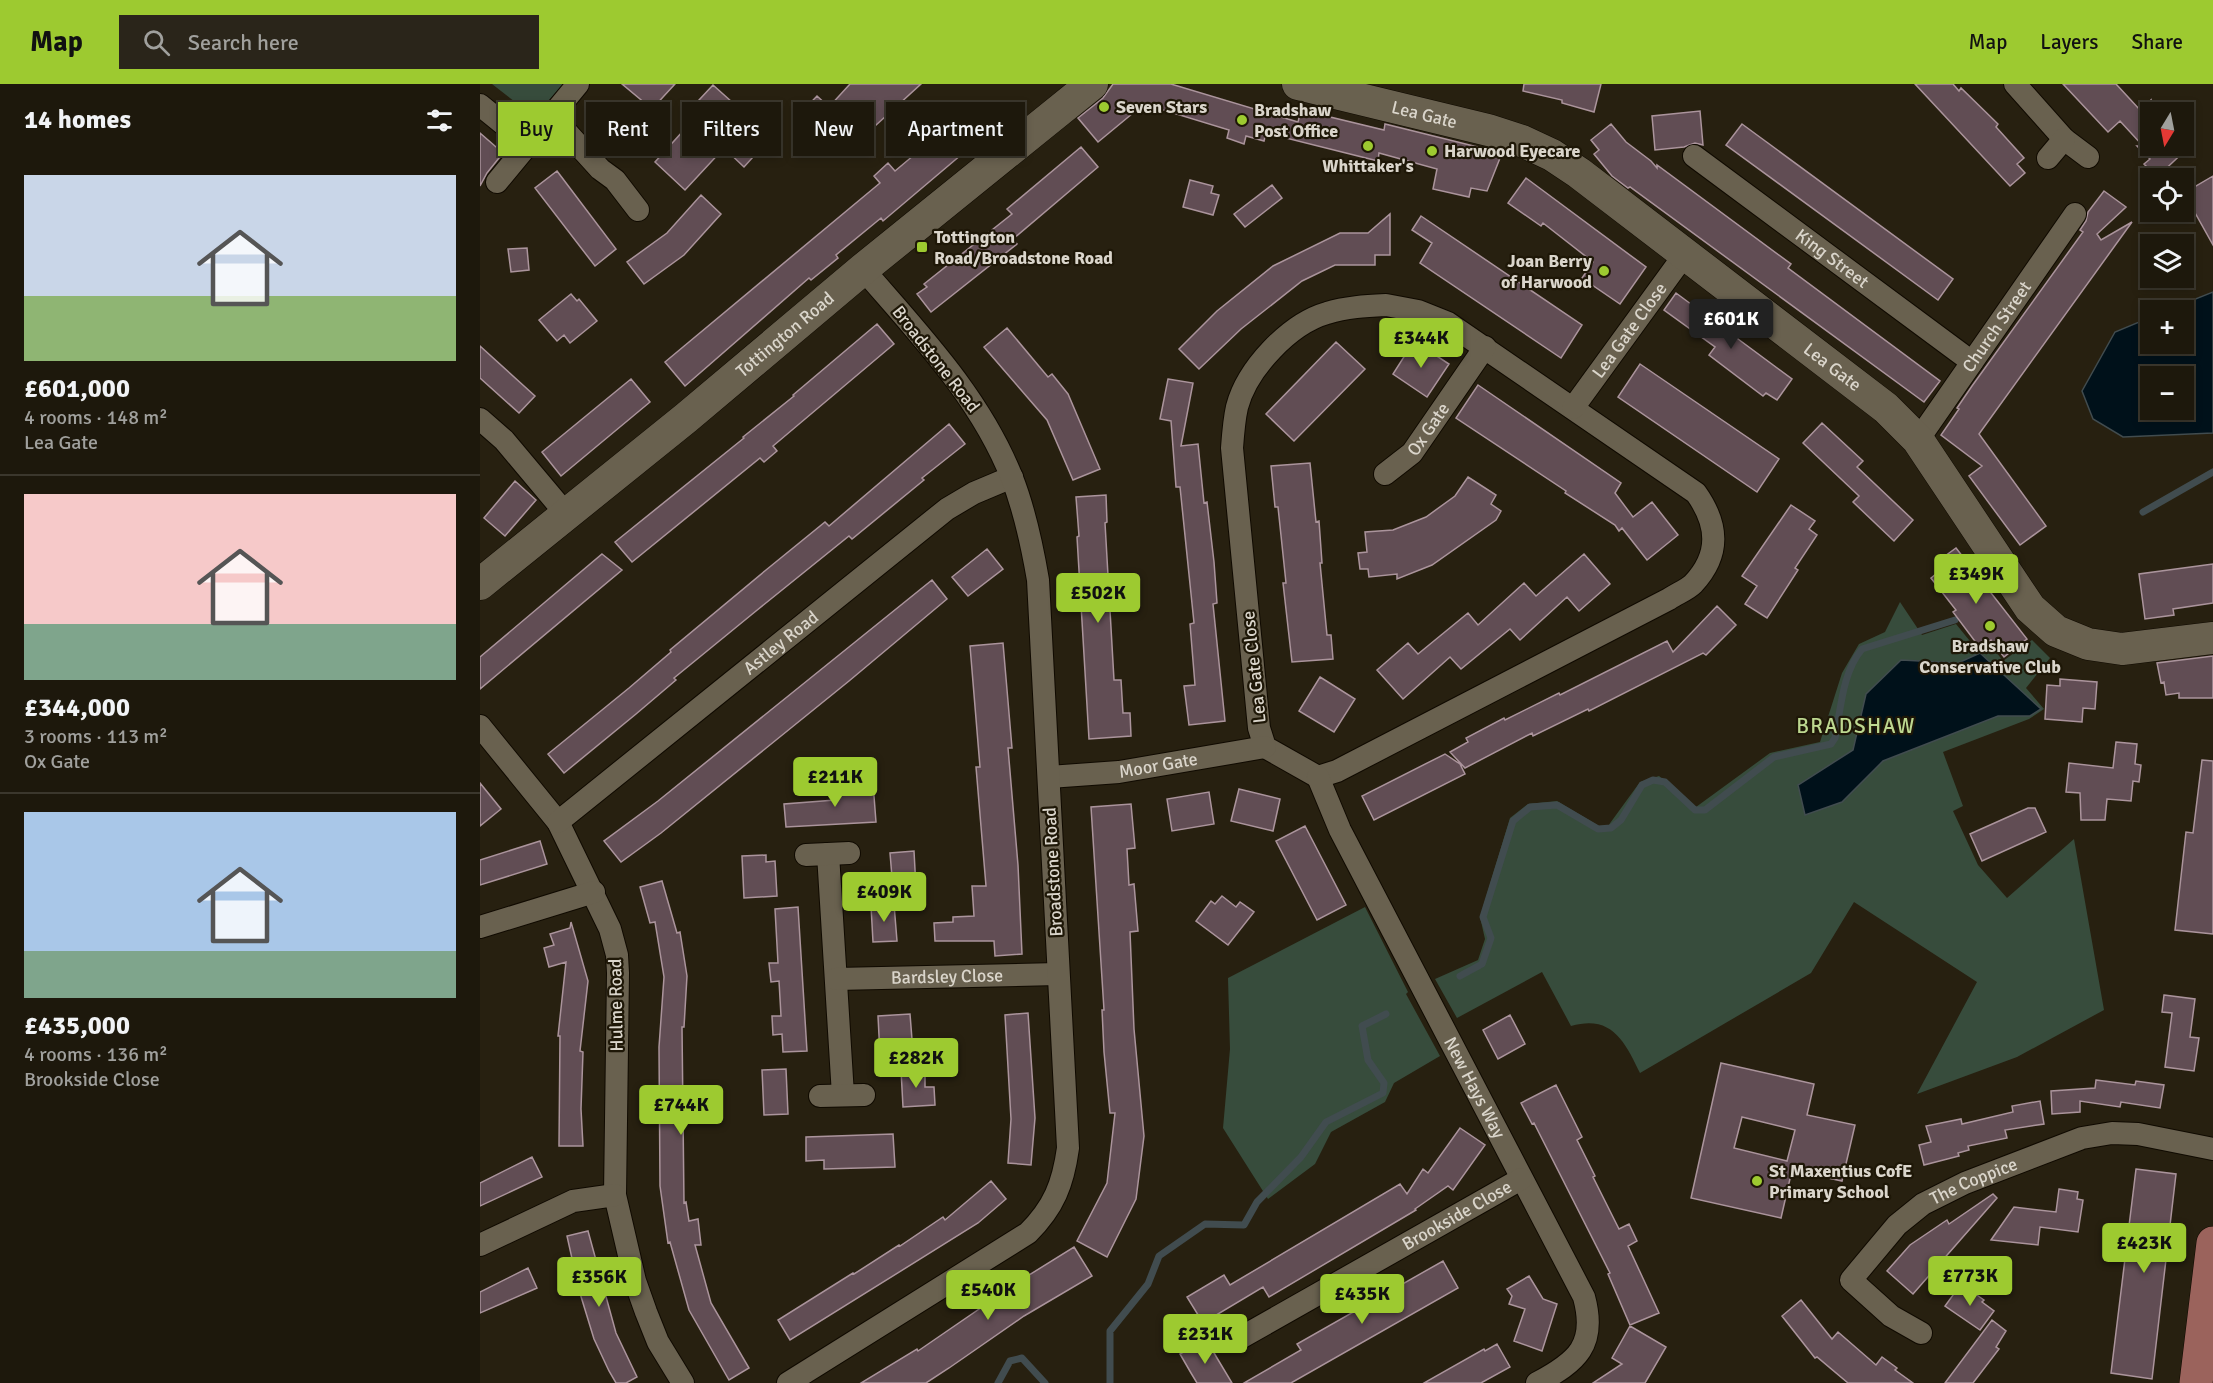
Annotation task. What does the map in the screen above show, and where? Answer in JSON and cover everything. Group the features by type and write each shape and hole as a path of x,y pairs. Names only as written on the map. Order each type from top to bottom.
{"main road":[{"name":"Tottington Road","path":"480,584 687,418 863,269 1092,84"},
{"name":"Lea Gate","path":"1298,84 1449,120 1522,141 1552,155 1579,173 1886,408 1918,440 2030,608 2056,631 2088,644 2122,649 2213,638"},
{"path":"2196,1383 2213,1243"}],"street":[{"path":"563,102 578,84"},
{"path":"2015,84 2064,139 2088,158"},
{"path":"480,105 498,120"},
{"path":"2049,158 2064,139"},
{"path":"574,140 600,169 615,180 639,210"},
{"path":"497,182 518,156"},
{"name":"King Street","path":"1694,156 1972,362"},
{"name":"Church Street","path":"1918,440 2075,214"},
{"name":"Lea Gate Close","path":"1573,408 1685,254"},
{"name":"Broadstone Road","path":"788,1383 1028,1233 1044,1217 1056,1195 1064,1173 1068,1148 1038,580 1028,526 1012,477 968,395 863,269"},
{"name":"Lea Gate Close","path":"1386,305 1418,311 1448,323 1573,408 1696,493 1708,510 1714,528 1713,548 1705,568 1692,585 1337,771 1318,777 1265,747 1259,728 1232,448 1238,405 1248,383 1276,345 1298,328 1324,314 1355,306 1386,305"},
{"name":"Ox Gate","path":"1385,474 1412,453 1485,347"},
{"path":"480,419 504,440 567,515"},
{"name":"Astley Road","path":"558,822 947,509 974,493 1012,477"},
{"name":"Hulme Road","path":"480,726 533,788 558,822 610,929 617,955 615,1195 635,1281 646,1312 658,1342 683,1383"},
{"name":"Moor Gate","path":"1048,777 1119,772 1265,747"},
{"name":"New Hays Way","path":"1318,777 1340,830 1584,1297 1588,1312 1586,1340 1580,1352 1560,1371 1537,1383"},
{"path":"820,1096 853,1095 836,979 828,854"},
{"path":"480,927 594,892"},
{"name":"Bardsley Close","path":"836,979 1058,974"},
{"name":"The Coppice","path":"1921,1333 1891,1316 1851,1280 1897,1225 1923,1204 1965,1183 2082,1138 2112,1132 2138,1134 2213,1149"},
{"name":"Brookside Close","path":"1235,1340 1521,1179"},
{"path":"480,1245 573,1201 615,1195"}],"green space":[{"path":"492,84 563,84 547,102 515,102"},
{"path":"1900,602 1922,635 1956,624 1978,651 1990,644 2003,661 2032,640 2050,658 2026,688 2044,709 2029,719 1943,752 1963,806 1953,811 1978,865 2007,898 2074,839 2104,1010 2017,1057 1917,1094 1977,982 1854,902 1811,973 1640,1073 1622,1041 1607,1027 1585,1023 1571,1026 1542,972 1457,1018 1435,979 1478,960 1485,939 1480,917 1510,818 1528,804 1557,801 1599,826 1608,826 1640,782 1659,776 1696,807 1770,753 1820,742 1842,673 1859,644 1885,632","holes":["1901,660 1958,663 2030,716 1998,716 1883,761 1842,802 1798,785 1853,750"]},
{"path":"1365,907 1408,992 1406,994 1440,1056 1394,1083 1385,1102 1331,1132 1315,1164 1268,1199 1223,1128 1230,1049 1228,978"}],"water":[{"path":"2213,292 2213,433 2123,437 2093,419 2082,391 2115,332 2140,322 2140,354 2194,354 2193,300"},
{"path":"1980,653 2041,709 2030,716 1998,716 1883,761 1842,802 1805,815 1798,785 1853,750 1866,694 1901,660 1958,663"}],"building":[{"path":"622,84 675,84 658,102 644,102"},
{"path":"850,84 921,84 901,102 886,102 886,116 875,126 874,102 834,102"},
{"path":"1113,84 1171,84 1298,122 1301,110 1384,130 1385,124 1502,153 1487,191 1471,188 1469,197 1433,189 1437,169 1379,153 1378,161 1266,133 1264,141 1246,136 1244,144 1227,138 1229,130 1144,104 1098,142 1078,118 1103,98"},
{"path":"1524,84 1601,84 1594,112 1562,103 1562,100 1523,91"},
{"path":"1915,84 1953,84 1959,91 1961,88 1998,124 1996,127 2024,158 2017,164 2025,173 2010,186"},
{"path":"2063,84 2116,84 2140,110 2140,143 2120,121 2108,132"},
{"path":"713,85 732,102 697,102"},
{"path":"817,96 824,102 811,102"},
{"path":"1700,111 1703,145 1695,143 1684,147 1655,150 1652,116"},
{"path":"1611,124 1626,142 1657,168 1657,165 1791,264 1788,268 1940,381 1924,402 1612,176 1594,154 1599,150 1591,140"},
{"path":"1742,124 1953,279 1938,300 1726,145"},
{"path":"682,132 682,156 717,156 685,190 655,162 660,156 670,156 670,145"},
{"path":"480,133 498,149 498,156 501,156 480,186"},
{"path":"1081,147 1098,167 1013,239 1017,244 931,312 917,294 927,287 924,284 1012,214 1007,209"},
{"path":"732,156 754,156 744,167"},
{"path":"913,156 960,156 883,221 881,218 836,255 838,258 811,280 809,278 685,386 665,362 880,183 874,176 888,163 895,171"},
{"path":"2147,156 2179,156 2167,168 2148,168 2144,164 2150,159"},
{"path":"557,171 616,249 595,266 535,188"},
{"path":"2213,176 2213,245 2194,211 2194,187"},
{"path":"1526,178 1646,267 1620,304 1582,278 1593,262 1543,223 1541,226 1508,203"},
{"path":"1190,180 1213,186 1211,193 1219,195 1213,215 1183,207"},
{"path":"1272,185 1282,198 1245,227 1234,214"},
{"path":"2104,191 2126,207 2097,234 2101,240 2132,222 1979,434 2046,526 2020,545 1969,476 1982,466 1941,435 1972,386 2083,232 2080,230 2086,221 2088,212"},
{"path":"701,195 721,214 684,255 644,284 627,262 667,233"},
{"path":"1390,214 1390,255 1375,255 1375,265 1335,265 1302,281 1241,329 1199,369 1179,349 1217,311 1273,266 1340,233 1368,233"},
{"path":"1421,216 1582,325 1561,358 1420,263 1432,243 1412,230"},
{"path":"527,248 529,270 511,272 508,249"},
{"path":"1676,293 1792,379 1777,400 1766,393 1763,396 1709,355 1715,347 1664,310"},
{"path":"571,294 577,301 579,299 597,321 570,343 564,335 557,341 539,320"},
{"path":"877,324 894,344 773,446 777,451 764,462 760,458 632,562 615,542 744,438"},
{"path":"1007,328 1048,377 1052,374 1068,394 1100,469 1073,480 1047,420 984,347"},
{"path":"1414,341 1449,364 1427,397 1393,374"},
{"path":"1336,342 1365,369 1294,441 1266,414"},
{"path":"480,346 535,396 519,413 480,378"},
{"path":"1640,364 1779,459 1757,492 1618,397"},
{"path":"631,379 650,402 561,476 542,452"},
{"path":"1168,379 1193,383 1181,446 1198,444 1204,503 1207,502 1214,562 1217,603 1213,604 1225,721 1189,725 1184,686 1195,685 1190,624 1194,623 1180,487 1176,487 1171,421 1160,419"},
{"path":"1478,385 1621,483 1615,493 1633,517 1652,502 1678,535 1647,560 1622,528 1619,531 1615,525 1565,493 1566,491 1456,418"},
{"path":"1822,423 1863,461 1857,467 1913,520 1894,541 1853,502 1859,496 1803,443"},
{"path":"949,424 965,444 852,539 849,536 674,678 676,680 564,773 548,754 629,688 671,652 670,650 766,570 825,522 829,526"},
{"path":"1310,463 1316,522 1319,521 1322,563 1320,563 1327,635 1331,635 1333,659 1292,662 1283,583 1286,583 1278,507 1275,507 1271,466"},
{"path":"1468,477 1496,495 1491,504 1501,511 1496,520 1432,565 1397,579 1397,574 1369,577 1368,569 1360,569 1358,553 1367,552 1365,532 1393,530 1426,517 1455,496"},
{"path":"515,481 536,500 505,536 484,518"},
{"path":"1106,495 1107,522 1105,523 1114,680 1121,680 1123,713 1130,713 1131,736 1089,739 1076,497"},
{"path":"1791,505 1815,521 1809,529 1817,535 1795,568 1798,570 1767,618 1745,604 1757,586 1742,576"},
{"name":"Bradshaw Conservative Club","path":"1956,548 2027,639 2004,657 1991,640 1980,648 1953,612 1956,610 1931,578 1942,569 1937,562"},
{"path":"987,549 1003,569 968,596 952,577"},
{"path":"602,554 622,570 480,689 480,657"},
{"path":"1584,554 1610,584 1579,611 1567,597 1520,640 1510,629 1461,669 1450,657 1403,699 1377,670 1408,643 1418,654 1468,613 1478,625 1524,583 1536,596"},
{"path":"2213,564 2213,603 2173,609 2174,615 2145,619 2139,574"},
{"path":"932,580 947,599 661,833 621,862 604,841 658,801"},
{"path":"1717,606 1736,625 1706,655 1703,653 1589,711 1588,709 1533,736 1532,733 1465,768 1450,752 1468,742 1466,738 1504,718 1505,720 1559,693 1560,695 1667,641 1673,652"},
{"path":"1003,643 1012,748 1008,748 1018,865 1022,954 995,956 994,941 935,941 934,923 953,922 953,917 974,916 972,886 986,886 976,767 980,767 970,646"},
{"path":"2213,656 2213,698 2179,698 2179,693 2166,695 2157,663"},
{"path":"1320,677 1355,699 1334,732 1299,711"},
{"path":"2060,679 2097,682 2095,709 2083,708 2082,722 2045,719 2047,685 2060,686"},
{"path":"2116,742 2137,744 2135,764 2141,765 2139,782 2133,781 2131,801 2107,799 2105,820 2081,820 2080,793 2066,792 2069,763 2113,768"},
{"path":"1445,754 1460,764 1465,774 1374,820 1362,796"},
{"path":"2202,760 2213,761 2213,934 2175,930 2186,832 2193,833"},
{"path":"480,783 501,809 480,826"},
{"path":"873,783 876,822 786,827 784,804 835,800 834,786"},
{"path":"1239,789 1280,799 1273,831 1231,821"},
{"path":"1209,792 1214,824 1172,831 1167,799"},
{"path":"1131,804 1135,848 1127,849 1129,885 1134,884 1138,931 1130,932 1134,1029 1144,1136 1136,1199 1107,1257 1077,1241 1107,1183 1115,1113 1110,1113 1104,1052 1102,1010 1104,1010 1091,807"},
{"path":"2028,808 2035,808 2046,832 1982,861 1970,834"},
{"path":"1305,826 1346,905 1317,920 1276,841"},
{"path":"540,841 547,864 480,885 480,860"},
{"path":"914,851 916,888 893,889 890,853"},
{"path":"766,855 766,862 775,861 777,896 744,898 742,856"},
{"path":"662,881 677,933 680,932 687,976 684,1027 682,1027 684,1203 686,1202 689,1221 698,1219 701,1245 695,1245 711,1303 749,1368 729,1380 689,1310 670,1242 668,1243 660,1186 659,1047 664,977 655,922 650,923 640,887"},
{"path":"1222,896 1236,907 1240,902 1254,912 1228,945 1196,921 1211,901 1215,904"},
{"path":"894,904 897,941 873,942 871,906"},
{"path":"798,907 807,1051 783,1052 782,1034 773,1035 772,1016 781,1016 779,981 771,982 769,963 778,963 775,909"},
{"path":"571,922 588,981 580,1051 583,1052 581,1109 583,1146 559,1146 560,1036 558,1036 566,962 549,967 544,948 554,945 550,934 570,928"},
{"path":"2164,995 2195,999 2190,1037 2199,1038 2194,1071 2165,1067 2172,1013 2162,1012"},
{"path":"1028,1013 1035,1118 1031,1165 1008,1163 1011,1119 1005,1015"},
{"path":"910,1014 913,1052 880,1055 878,1016"},
{"path":"1510,1015 1525,1044 1498,1059 1483,1030"},
{"path":"1721,1063 1814,1084 1807,1115 1855,1125 1842,1181 1792,1170 1781,1218 1691,1198","holes":["1742,1117 1795,1130 1787,1161 1734,1148"]},
{"path":"786,1069 788,1114 764,1115 762,1070"},
{"path":"925,1069 925,1087 934,1087 935,1105 903,1107 901,1070"},
{"path":"2096,1080 2135,1085 2136,1081 2164,1085 2160,1108 2121,1102 2120,1107 2080,1101 2080,1112 2052,1114 2051,1091 2095,1088"},
{"path":"1556,1085 1582,1137 1577,1140 1595,1176 1593,1177 1619,1229 1629,1224 1637,1241 1628,1246 1659,1313 1630,1325 1608,1274 1610,1273 1534,1123 1532,1124 1521,1103"},
{"path":"2040,1101 2044,1124 2005,1130 2007,1138 1968,1146 1969,1150 1958,1153 1959,1156 1924,1165 1919,1145 1931,1142 1926,1126 1961,1119 1962,1124 2013,1112 2012,1106"},
{"path":"1460,1128 1485,1145 1453,1190 1448,1186 1416,1210 1269,1297 1263,1287 1203,1323 1187,1297 1224,1275 1230,1285 1400,1184 1407,1194 1423,1169 1428,1173"},
{"path":"893,1134 895,1167 824,1169 824,1160 806,1161 806,1137"},
{"path":"532,1157 542,1177 480,1206 480,1183"},
{"path":"2136,1169 2176,1174 2152,1379 2111,1373"},
{"path":"991,1181 1006,1199 978,1223 790,1340 778,1320 900,1246 943,1217 945,1220"},
{"path":"2059,1189 2078,1192 2077,1199 2083,1200 2078,1232 2040,1227 2038,1245 1991,1240 2014,1207 2056,1212"},
{"path":"1993,1194 1997,1198 1913,1294 1887,1271 1910,1245 1947,1220 1949,1224"},
{"path":"588,1231 616,1333 637,1377 626,1383 616,1383 609,1371 594,1339 579,1290 567,1236"},
{"path":"1074,1247 1092,1276 1024,1316 926,1383 861,1383 917,1349 918,1351 982,1307 981,1305"},
{"path":"1443,1261 1458,1288 1291,1383 1244,1383 1301,1350 1297,1344"},
{"path":"528,1268 537,1288 480,1313 480,1292"},
{"path":"1529,1276 1543,1299 1557,1304 1542,1351 1514,1341 1525,1309 1509,1304 1512,1296 1507,1289"},
{"path":"1961,1284 1984,1300 1982,1302 1994,1311 1980,1330 1945,1306"},
{"path":"1801,1300 1832,1339 1838,1332 1876,1365 1882,1357 1913,1383 1848,1383 1817,1357 1815,1358 1782,1316"},
{"path":"1992,1320 2006,1331 1996,1347 1999,1349 1973,1383 1945,1383"},
{"path":"1630,1326 1666,1347 1645,1383 1593,1383 1622,1364 1612,1358"},
{"path":"1206,1339 1232,1383 1197,1383 1191,1373 1180,1354"},
{"path":"1497,1344 1510,1367 1481,1383 1424,1383 1484,1349 1485,1351"}],"waterway":[{"path":"2143,512 2213,472"},
{"path":"1460,976 1482,964 1491,938 1483,917 1513,821 1530,807 1557,805 1598,829 1611,828 1621,820 1642,785 1653,780 1665,782 1695,810 1705,810 1774,757 1831,744 1835,738 1846,680 1862,649 1955,620"},
{"path":"1110,1383 1110,1331 1148,1284 1159,1256 1205,1224 1244,1225 1257,1202 1301,1157 1326,1122 1383,1093 1384,1083 1368,1060 1362,1026 1386,1014"},
{"path":"998,1383 1010,1361 1022,1358 1045,1383"}],"place":[{"name":"Seven Stars","path":"1104,107"},
{"name":"Bradshaw Post Office","path":"1242,120"},
{"name":"Whittaker's","path":"1368,146"},
{"name":"Harwood Eyecare","path":"1432,151"},
{"name":"Tottington Road/Broadstone Road","path":"922,247"},
{"name":"Joan Berry of Harwood","path":"1604,271"},
{"name":"Bradshaw Conservative Club","path":"1990,626"},
{"name":"St Maxentius CofE Primary School","path":"1757,1181"}],"district":[{"name":"BRADSHAW","path":"1856,726"}]}
